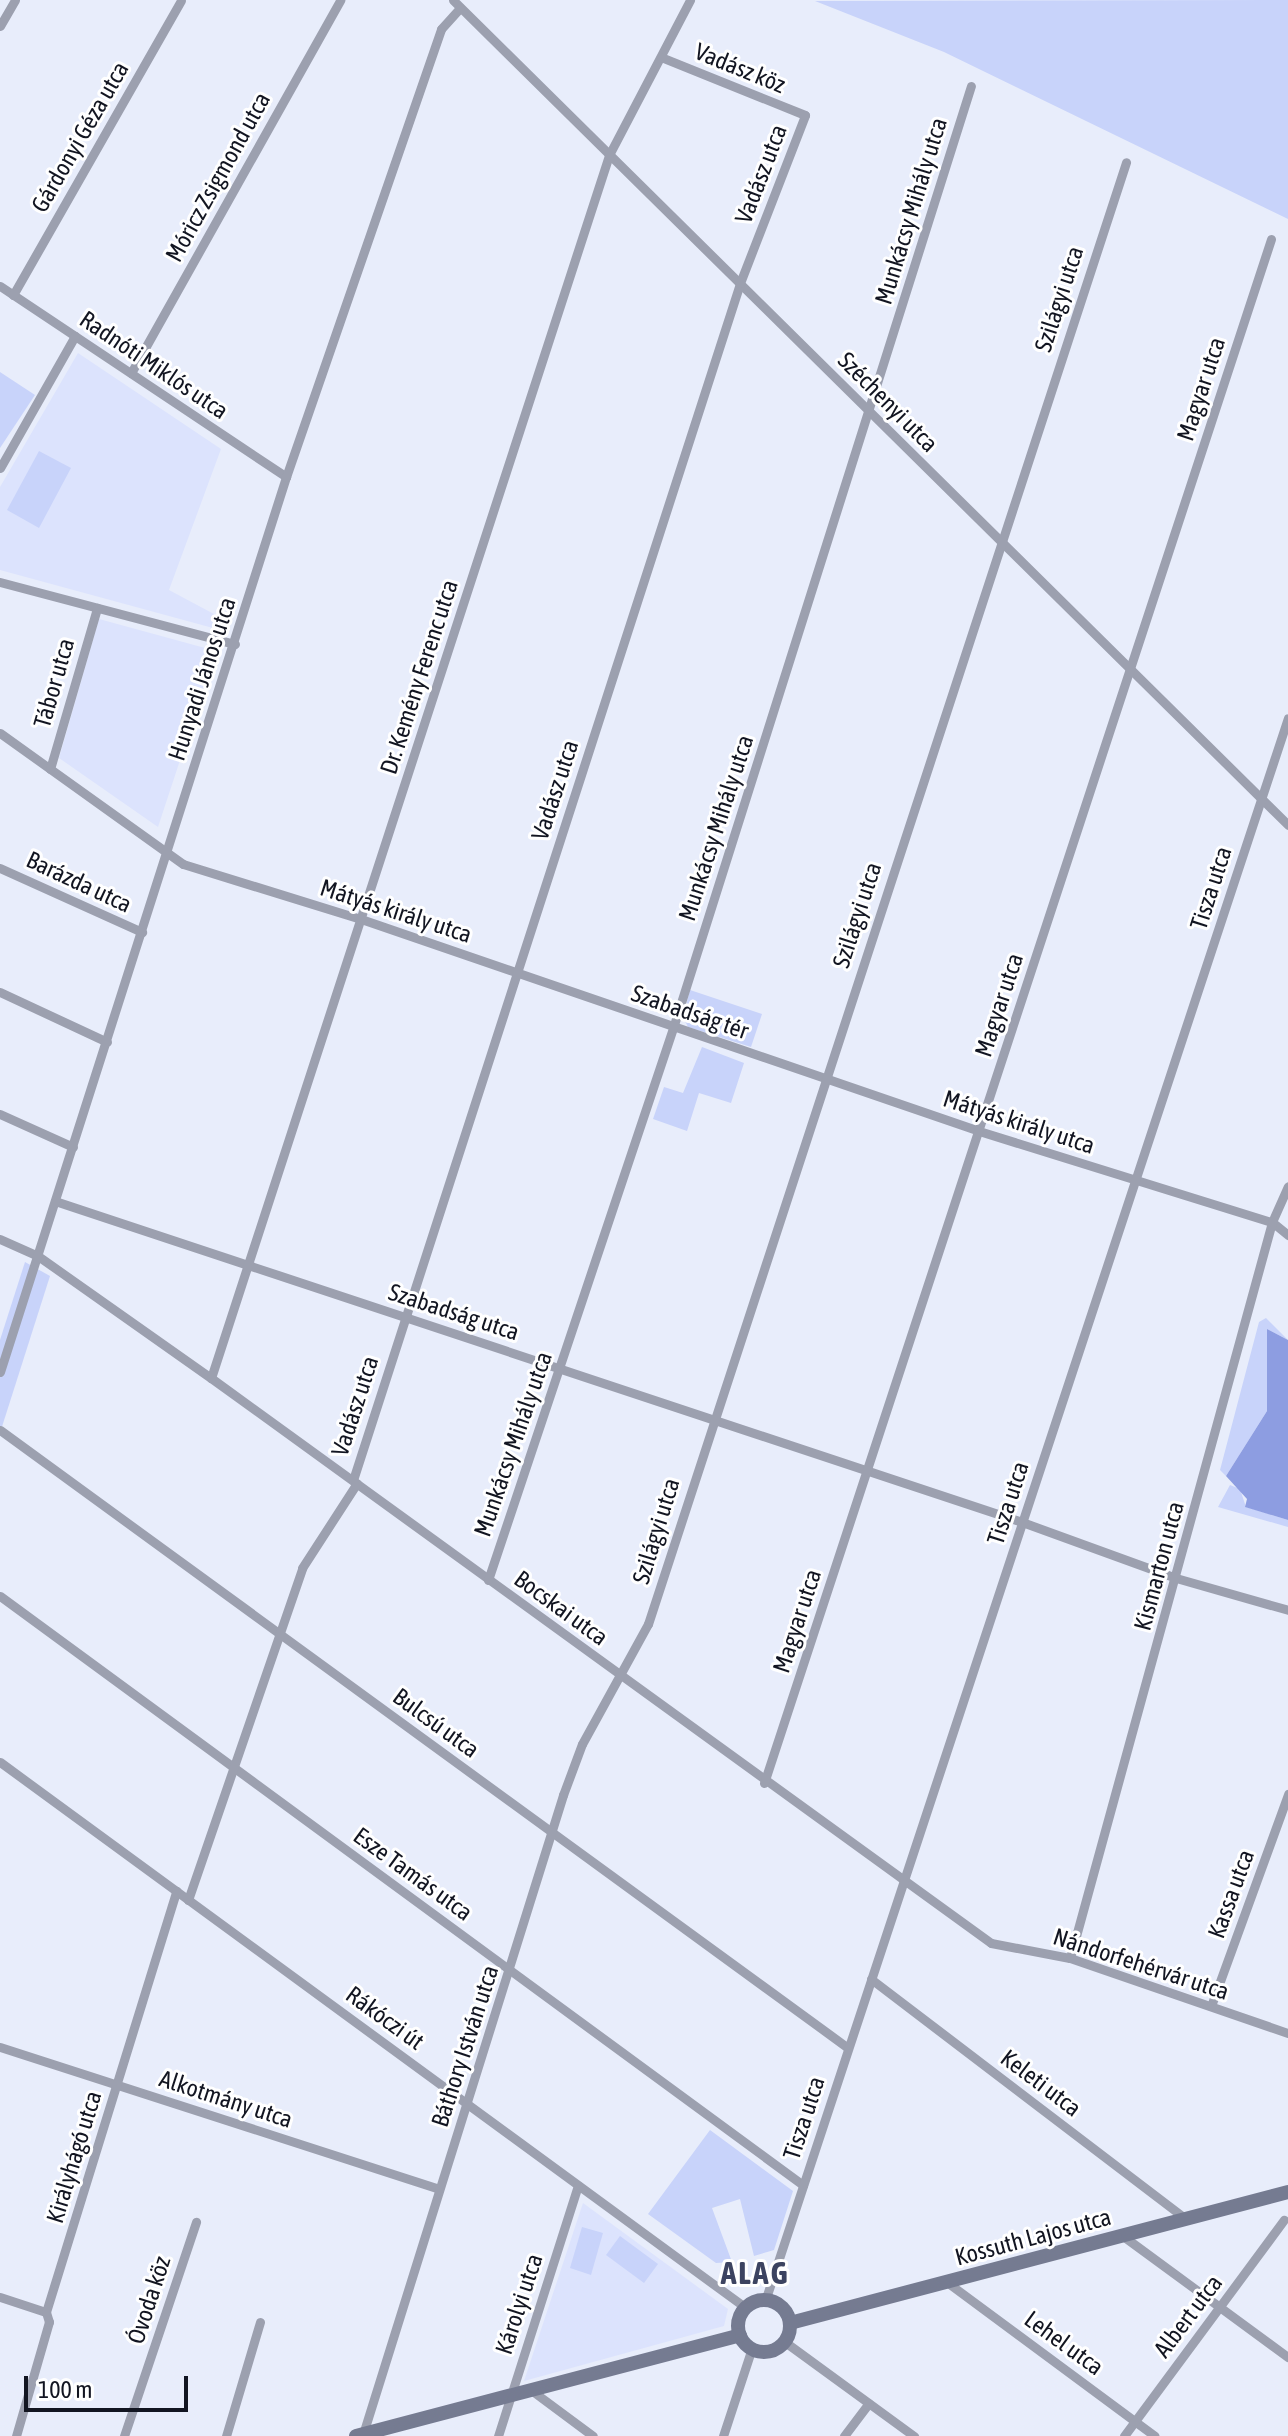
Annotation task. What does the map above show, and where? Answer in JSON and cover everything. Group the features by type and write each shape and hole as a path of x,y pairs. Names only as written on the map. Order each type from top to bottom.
{"street":[{"path":"0,26 15,0"},
{"name":"Gárdonyi Géza utca","path":"13,295 181,0"},
{"name":"Móricz Zsigmond utca","path":"131,373 340,0"},
{"name":"Dr. Kemény Ferenc utca","path":"211,1378 609,155 690,0"},
{"name":"Széchenyi utca","path":"457,4 1288,825"},
{"name":"Hunyadi János utca","path":"1,1367 286,477 441,29 457,4"},
{"name":"Vadász köz","path":"661,57 805,115"},
{"name":"Munkácsy Mihály utca","path":"488,1580 673,1028 971,86"},
{"name":"Vadász utca","path":"355,1482 405,1317 740,283 805,115"},
{"name":"Szilágyi utca","path":"622,1678 648,1624 712,1419 1126,162"},
{"name":"Magyar utca","path":"764,1783 1271,239"},
{"name":"Radnóti Miklós utca","path":"0,286 286,477"},
{"path":"0,468 75,336"},
{"path":"0,582 235,644"},
{"name":"Tábor utca","path":"50,769 97,608"},
{"name":"Tisza utca","path":"765,2301 1288,718"},
{"name":"Tábor utca","path":"0,733 167,853"},
{"name":"Mátyás király utca","path":"167,853 201,870 361,919 614,1007"},
{"name":"Barázda utca","path":"0,868 142,932"},
{"path":"0,992 107,1042"},
{"name":"Szabadság tér","path":"614,1007 754,1055"},
{"name":"Mátyás király utca","path":"754,1055 979,1131 1272,1222"},
{"path":"0,1114 73,1147"},
{"name":"Kismarton utca","path":"1070,1958 1272,1222 1288,1186"},
{"name":"Szabadság utca","path":"55,1201 868,1470 1176,1578 1288,1610"},
{"path":"1272,1222 1288,1235"},
{"name":"Bocskai utca","path":"0,1239 38,1256 211,1378 903,1882"},
{"name":"Bulcsú utca","path":"0,1430 848,2048"},
{"path":"188,1900 302,1568 355,1482"},
{"name":"Esze Tamás utca","path":"0,1596 803,2185"},
{"name":"Báthory István utca","path":"360,2435 512,1971 551,1832 582,1744 622,1678"},
{"name":"Rákóczi út","path":"0,1762 746,2308"},
{"name":"Kassa utca","path":"1211,2006 1283,1825 1288,1794"},
{"name":"Nándorfehérvár utca","path":"903,1882 991,1943 1070,1958 1288,2033"},
{"name":"Királyhágó utca","path":"16,2436 49,2322 46,2312 176,1891"},
{"name":"Keleti utca","path":"871,1979 1186,2219"},
{"name":"Alkotmány utca","path":"0,2047 439,2189"},
{"name":"Károlyi utca","path":"498,2436 578,2185"},
{"name":"Kossuth Lajos utca","path":"790,2323 1288,2192"},
{"name":"Albert utca","path":"1124,2436 1284,2220"},
{"name":"Óvoda köz","path":"124,2436 196,2222"},
{"path":"1123,2236 1288,2357"},
{"name":"Lehel utca","path":"948,2283 1155,2436"},
{"path":"0,2297 46,2312"},
{"path":"765,2301 779,2305 790,2323 785,2342 767,2352 752,2348 740,2335 739,2320 746,2308 765,2301"},
{"path":"226,2436 260,2322"},
{"path":"360,2435 740,2335"},
{"path":"785,2342 914,2436"},
{"path":"723,2436 752,2348"},
{"path":"531,2390 593,2436"},
{"path":"844,2436 869,2403"}],"shaded area":[{"path":"1288,0 1288,219 944,52 815,1"},
{"path":"78,353 221,449 169,590 227,621 224,631 0,570 0,487"},
{"path":"0,372 35,395 0,448"},
{"path":"39,451 71,468 39,528 7,510"},
{"path":"99,619 216,651 158,827 59,758"},
{"path":"690,990 762,1014 751,1047 688,1027 683,1017"},
{"path":"702,1047 744,1063 731,1103 699,1093 687,1131 653,1119 664,1087 683,1093"},
{"path":"25,1262 50,1276 0,1433 0,1340"},
{"path":"1266,1318 1288,1340 1267,1329 1267,1411 1226,1476 1220,1470 1259,1322"},
{"path":"1230,1485 1240,1489 1246,1507 1288,1520 1288,1527 1218,1507"},
{"path":"710,2130 793,2191 774,2250 754,2256 740,2199 712,2208 732,2262 716,2263 648,2214"},
{"path":"583,2203 728,2309 724,2326 524,2381"},
{"path":"582,2227 603,2233 591,2275 570,2268"},
{"path":"620,2236 658,2264 644,2283 606,2255"}],"water":[{"path":"1267,1329 1288,1340 1288,1520 1245,1507 1247,1499 1226,1476 1267,1411"}],"district":[{"name":"ALAG","path":"755,2273"}]}
